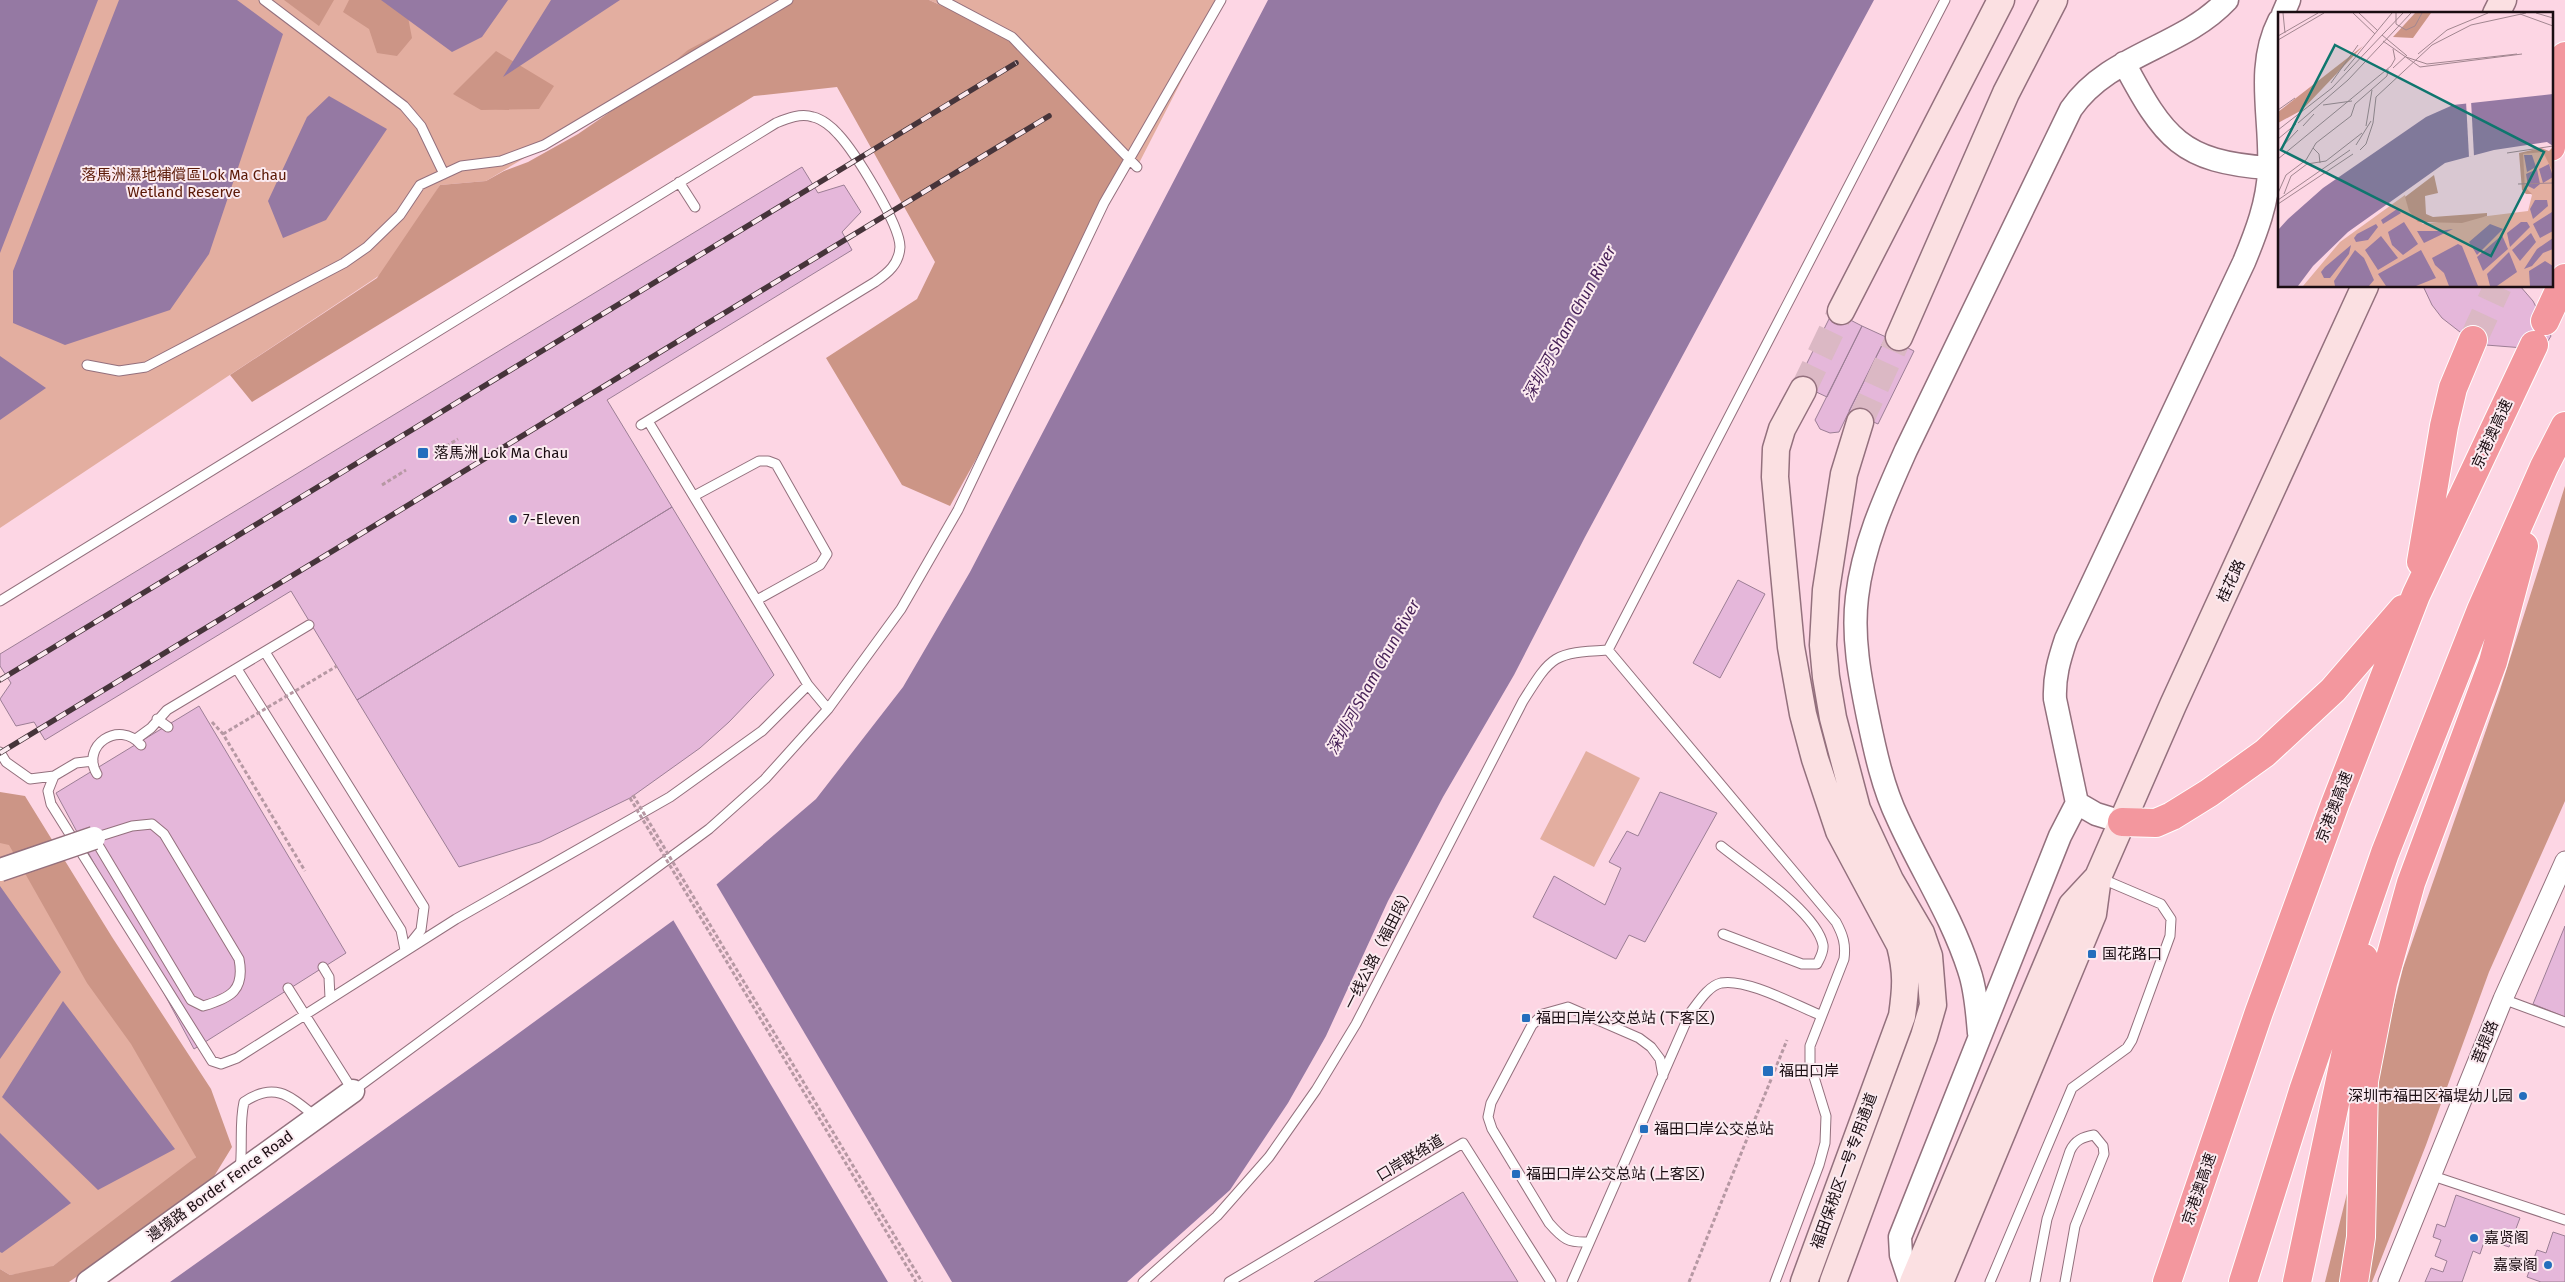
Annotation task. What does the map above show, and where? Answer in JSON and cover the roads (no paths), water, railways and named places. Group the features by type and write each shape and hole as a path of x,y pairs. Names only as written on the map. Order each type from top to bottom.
{"highway":[{"path":"2552,140 2565,56"},
{"name":"京港澳高速","path":"2168,1282 2262,1003 2335,804 2416,595 2565,278"},
{"path":"2122,822 2156,823 2172,816 2209,793 2265,753 2333,690 2416,595 2444,426 2453,388 2473,340"},
{"path":"2243,1282 2304,1088 2385,853 2482,610 2544,467 2565,426"},
{"path":"2354,1282 2361,1237 2364,1081 2383,983 2417,865 2493,662 2544,467"},
{"path":"2297,1282 2346,1056 2385,853"}],"main road":[{"path":"1841,311 2001,0"},
{"path":"1899,337 2006,93 2054,0"},
{"path":"2497,12 2503,0"},
{"name":"桂花路","path":"2098,877 2173,705 2365,288"},
{"name":"福田保税区一号专用通道","path":"1803,390 1782,429 1776,449 1777,512 1791,646 1803,714 1826,794 1850,855 1900,945 1906,965 1907,984 1902,1016 1804,1282"},
{"name":"福田保税区一号专用通道","path":"1834,1282 1933,1005 1929,956 1922,933 1890,880 1857,809 1833,718 1823,645 1826,590 1839,502 1844,474 1860,422"},
{"path":"1912,1282 2072,905 2098,877"},
{"path":"1940,1282 2093,914 2098,877"}],"street":[{"path":"1979,1037 1976,1000 1969,971 1952,925 1897,818 1874,746 1858,660 1857,597 1864,561 1882,503 2061,130 2084,91 2124,63 2180,35 2220,8 2227,0"},
{"path":"2283,12 2289,0"},
{"path":"1912,1282 1901,1255 1900,1237 2060,836 2077,803 2055,699 2057,666 2066,639 2244,262 2262,211 2269,168 2266,70 2278,25"},
{"path":"2124,63 2148,108 2178,142 2209,159 2233,166 2269,168"},
{"path":"2077,803 2096,814 2122,822"},
{"path":"0,870 94,838"},
{"name":"菩提路","path":"2388,1282 2503,998 2565,861"},
{"name":"邊境路 Border Fence Road","path":"88,1282 353,1092"}],"lane":[{"path":"264,0 404,106 421,126 444,174"},
{"path":"86,365 119,371 146,367 319,278 367,247 400,215 420,185 461,166 501,161 544,145 788,0"},
{"path":"942,0 1012,37 1137,167"},
{"path":"288,988 353,1092 709,829 765,779 828,708 901,609 958,510 1104,203 1221,0"},
{"path":"1775,1282 1825,1143 1826,1116 1810,1064 1810,1046 1820,1015 1844,959 1846,947 1843,935 1836,922 1740,810 1608,650 1945,0"},
{"path":"0,601 776,123 791,117 814,117 827,123 846,144 894,222 898,233 898,256 894,266 874,282 644,423 694,496 808,685 828,708"},
{"path":"679,182 695,207"},
{"path":"694,496 759,461 768,461 776,464 827,554 820,565 757,600"},
{"path":"97,774 93,761 98,745 112,735 129,735 139,742 157,719 167,710 237,670 309,625"},
{"name":"一线公路（福田段）","path":"1143,1282 1217,1216 1269,1157 1316,1090 1356,1024 1522,701 1544,668 1560,655 1608,650"},
{"path":"265,652 424,907 421,930 405,950"},
{"path":"237,670 401,930 405,950"},
{"path":"54,776 48,791 52,804 212,1061 221,1064 237,1058 405,950 670,797 762,731 808,685"},
{"path":"157,719 168,727"},
{"path":"0,752 6,762 30,779 54,776 76,764 93,761"},
{"path":"152,824 164,834 239,959 242,975 234,992 221,1001 203,1006 191,1000 94,838 132,826 152,824"},
{"path":"1721,846 1800,909 1814,927 1823,946 1823,952 1817,964 1802,964 1723,934"},
{"path":"1990,1282 2072,1088 2127,1048 2132,1040 2170,936 2171,919 2161,904 2098,877"},
{"path":"323,967 329,977 330,998"},
{"path":"1572,1282 1690,1013 1704,995 1719,984 1740,982 1820,1015"},
{"path":"2503,998 2565,1022"},
{"path":"1589,1242 1573,1242 1561,1236 1548,1223 1492,1129 1488,1116 1491,1103 1532,1025 1543,1014 1568,1007 1639,1038 1651,1047 1660,1059 1663,1076"},
{"path":"240,1172 242,1148 240,1117 244,1102 257,1093 271,1090 293,1098 316,1117"},
{"path":"2035,1282 2048,1219 2070,1151 2073,1144 2082,1137 2094,1135 2100,1140 2104,1154 2075,1226 2065,1282"},
{"name":"口岸联络道","path":"1229,1282 1463,1143 1551,1282"},
{"path":"2430,1175 2565,1220"}],"water":[{"path":"0,0 98,0 0,253"},
{"path":"119,0 237,0 283,34 209,254 170,310 65,345 13,323 13,271"},
{"path":"381,0 508,0 482,37 452,52"},
{"path":"551,0 620,0 503,77"},
{"name":"深圳河 Sham Chun River","path":"1268,0 1874,0 1585,537 1514,675 1443,797 1388,901 1326,1036 1288,1103 1230,1190 1127,1282 170,1282 497,1049 682,914 816,799 903,687 970,572"},
{"path":"329,96 387,129 326,220 283,238 268,201 307,117"},
{"path":"0,356 46,388 0,420"},
{"path":"0,886 61,972 0,1059"},
{"path":"63,1001 175,1149 98,1190 2,1097"},
{"path":"0,1133 71,1203 2,1253 0,1252"}],"tunnel":[{"path":"2473,340 2497,288"},
{"path":"1803,390 1841,311"},
{"path":"1860,422 1899,337"}],"railway":[{"path":"0,680 1016,63"},
{"path":"0,753 1049,116"}],"place":[{"name":"落馬洲 Lok Ma Chau","path":"423,453"},
{"name":"7-Eleven","path":"513,519"},
{"name":"国花路口","path":"2092,954"},
{"name":"福田口岸公交总站 (下客区)","path":"1526,1018"},
{"name":"福田口岸","path":"1768,1071"},
{"name":"深圳市福田区福堤幼儿园","path":"2523,1096"},
{"name":"福田口岸公交总站","path":"1644,1129"},
{"name":"福田口岸公交总站 (上客区)","path":"1516,1174"},
{"name":"嘉贤阁","path":"2474,1238"},
{"name":"嘉豪阁","path":"2548,1265"}],"park label":[{"name":"落馬洲濕地補償區Lok Ma Chau Wetland Reserve","path":"184,184"}]}
